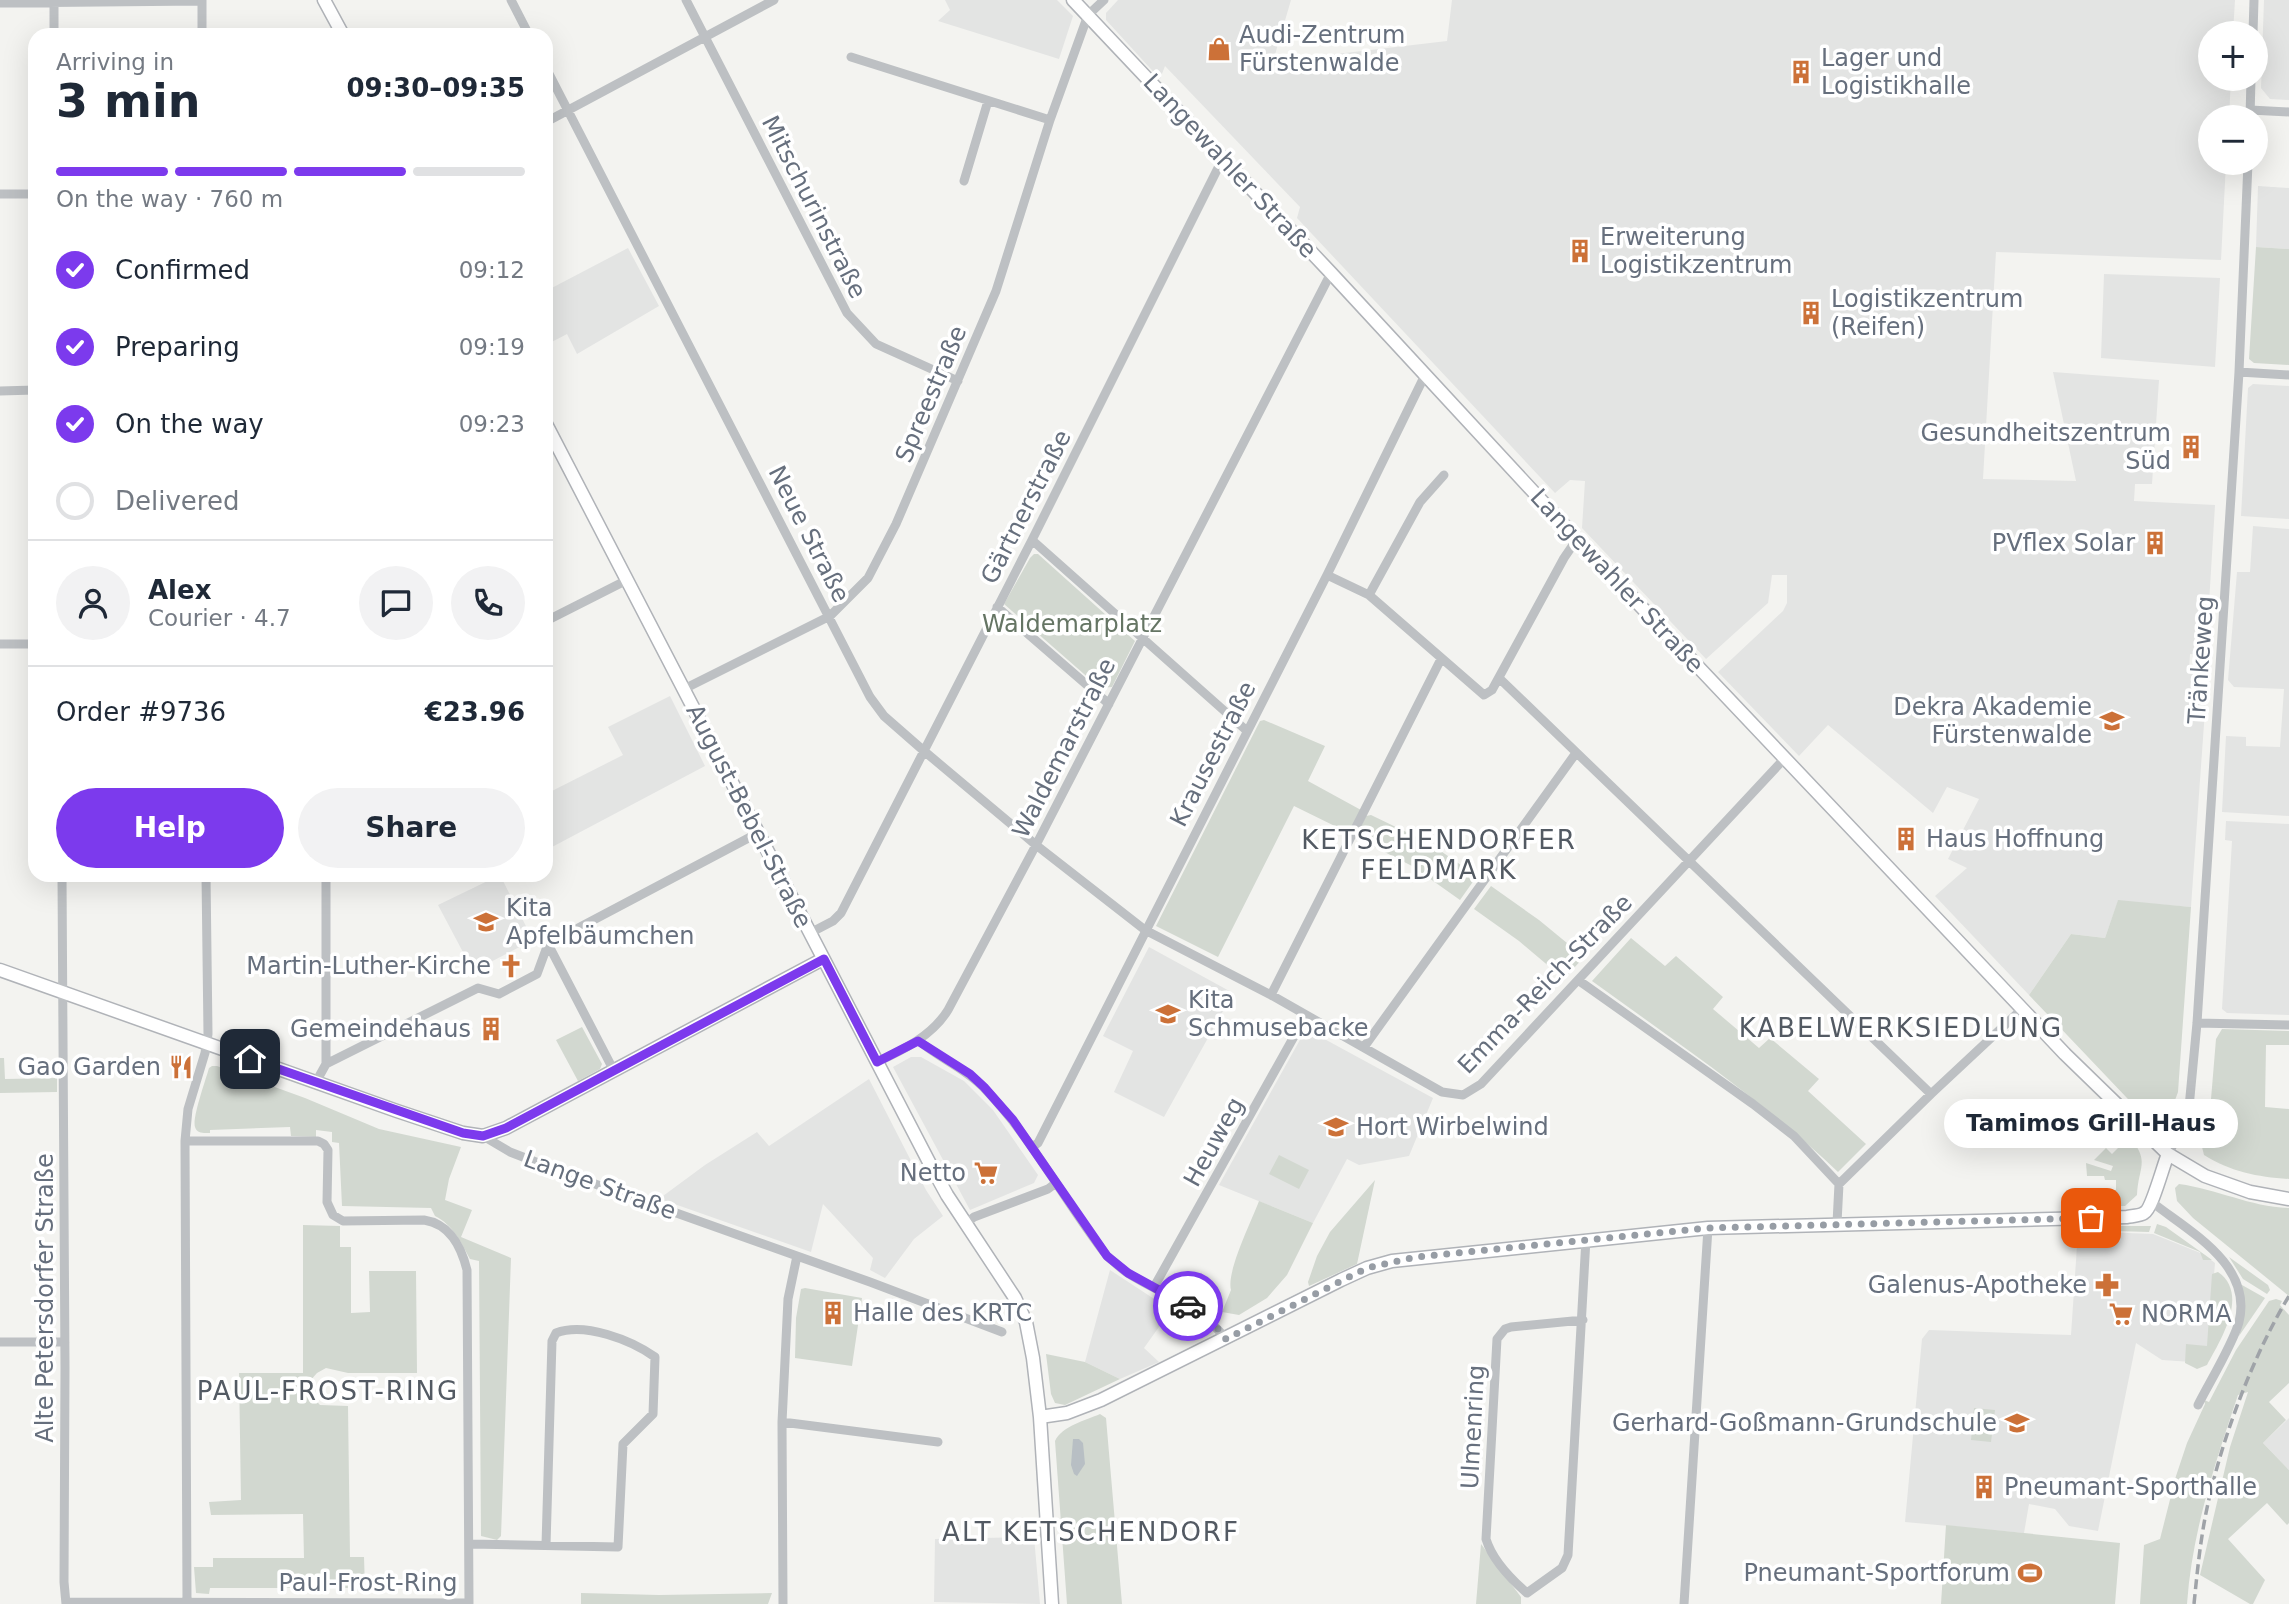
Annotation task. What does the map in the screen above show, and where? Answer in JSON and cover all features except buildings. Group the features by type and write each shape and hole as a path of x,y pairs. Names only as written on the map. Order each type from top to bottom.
{"street":[{"path":"324,0 339,28"},
{"path":"510,0 525,28"},
{"name":"Mitschurinstraße","path":"686,0 847,313 876,344 958,381"},
{"path":"553,118 774,0"},
{"name":"Langewahler Straße","path":"1073,0 1577,539 2022,1009 2168,1154 2205,1176 2250,1192 2289,1199"},
{"path":"1088,15 1104,0"},
{"path":"2253,21 2254,0"},
{"path":"54,1 54,28"},
{"path":"0,2 202,1 202,28"},
{"name":"Spreestraße","path":"684,689 830,616 869,578 896,524 996,291 1088,15"},
{"path":"851,57 1051,120"},
{"name":"Neue Straße","path":"553,81 870,697 884,716 924,751 1036,845 1145,930"},
{"path":"964,181 988,101"},
{"path":"2268,113 2289,112"},
{"name":"Gärtnerstraße","path":"810,933 833,921 841,913 1223,158"},
{"name":"Tränkeweg","path":"2168,1154 2188,1118 2197,1023 2239,372 2247,175"},
{"path":"0,194 28,194"},
{"name":"Waldemarstraße","path":"877,1062 918,1041 942,1021 1036,845 1331,273"},
{"path":"2239,372 2289,374"},
{"name":"Krausestraße","path":"1032,1147 1038,1143 1327,575 1425,375"},
{"path":"0,391 28,390"},
{"name":"August-Bebel-Straße","path":"553,437 947,1195 1015,1298 1026,1322 1040,1417 1052,1604"},
{"path":"1369,595 1420,502 1444,475"},
{"path":"1327,575 1369,595 1484,695 1492,690 1577,539"},
{"path":"1032,540 1247,731"},
{"path":"553,617 627,580"},
{"path":"997,607 1109,704"},
{"path":"0,645 28,644"},
{"path":"1271,995 1441,659"},
{"path":"1499,678 1931,1094"},
{"path":"1364,1047 1576,753"},
{"name":"Emma-Reich-Straße","path":"1145,930 1271,995 1442,1092 1463,1095 1481,1084 1785,758"},
{"path":"326,1064 478,988 499,994 537,974 548,944 758,833"},
{"name":"Alte Petersdorfer Straße","path":"61,882 66,1603"},
{"path":"187,1601 185,1141 188,1110 207,1044 206,882"},
{"path":"316,1083 326,1064 326,882"},
{"path":"548,944 614,1071"},
{"path":"483,1136 506,1128 824,959"},
{"name":"Lange Straße","path":"0,970 316,1083 463,1133 483,1136 510,1152 567,1174 1002,1332"},
{"path":"1578,981 1753,1104 1794,1136 1839,1184"},
{"path":"1837,1223 1839,1184 2022,1009"},
{"name":"Heuweg","path":"1154,1287 1306,1015"},
{"path":"2197,1023 2289,1025"},
{"path":"918,1041 970,1074 1013,1120 1107,1256 1128,1273 1198,1311 1214,1324 1226,1339"},
{"name":"Paul-Frost-Ring","path":"66,1603 469,1603 467,1270 456,1242 444,1227 436,1222 343,1222 333,1216 327,1202 328,1150 318,1141 185,1141"},
{"path":"1040,1417 1067,1413 1091,1404 1367,1268 1392,1261 1708,1228 2127,1217 2144,1213 2153,1203 2157,1180 2168,1154"},
{"path":"965,1224 974,1217 1048,1189 1056,1183"},
{"path":"2153,1203 2208,1245 2227,1265 2238,1287 2239,1322 2198,1405"},
{"path":"1684,1604 1708,1228"},
{"path":"1527,1604 1527,1593 1562,1568 1568,1555 1586,1239"},
{"path":"783,1604 782,1422 788,1299 797,1256"},
{"name":"Ulmenring","path":"1527,1593 1489,1549 1486,1539 1497,1339 1505,1329 1511,1327 1583,1320"},
{"path":"470,1544 618,1547 623,1444 653,1414 655,1357 639,1345 603,1333 565,1329 556,1333 552,1341 546,1545"},
{"path":"0,1342 65,1342"},
{"path":"782,1422 938,1442"}],"shaded area":[{"path":"945,0 1057,0 1073,16 1059,59 938,21 950,10"},
{"path":"1118,0 1291,0 1274,58 1277,61 1447,41 1452,0 2235,0 2234,21 2198,21 2198,91 2230,91 2230,105 2198,105 2198,175 2225,175 2221,260 1996,252 1983,479 2076,481 2053,372 2159,380 2152,484 2135,484 2134,501 2215,505 2206,653 2190,654 2189,672 2196,673 2207,682 2191,907 2118,901 2105,938 2071,934 2029,995 1935,896 1967,868 1948,859 1979,799 1947,787 1933,813 1828,725 1799,756 1718,672 1783,611 1787,603 1787,575 1772,575 1768,603 1706,659 1582,528 1585,481 1570,480 1555,493 1297,218 1300,207 1165,66 1160,79 1106,20 1106,13"},
{"path":"2264,0 2289,0 2289,100 2270,99 2263,91 2268,91 2268,21 2263,21"},
{"path":"2258,186 2289,188 2289,249 2256,247"},
{"path":"628,248 659,306 577,354 567,334 553,341 553,287"},
{"path":"2104,274 2220,278 2215,367 2101,358"},
{"path":"2253,384 2289,386 2289,519 2241,516 2248,388"},
{"path":"2253,526 2289,529 2289,816 2222,812 2226,736 2246,737 2246,746 2280,747 2284,689 2234,687 2228,680 2237,572 2250,572"},
{"path":"670,696 705,766 553,846 553,790 623,755 608,727"},
{"path":"2226,821 2289,824 2289,1015 2227,1013 2222,1009 2232,841 2225,840"},
{"name":"Kita Apfelbäumchen","path":"486,882 504,882 533,940 473,971 438,905"},
{"name":"Kita Schmusebacke","path":"1149,947 1233,993 1164,1117 1114,1092 1133,1051 1103,1036"},
{"name":"Hort Wirbelwind","path":"1306,1029 1433,1098 1409,1156 1359,1165 1347,1159 1313,1223 1219,1185"},
{"name":"Netto","path":"911,1057 921,1057 964,1081 993,1110 1038,1175 1034,1183 970,1210 893,1067"},
{"path":"869,1079 926,1190 943,1216 914,1239 885,1278 870,1270 873,1258 823,1204 811,1252 663,1200 663,1196 705,1165 757,1132 769,1146"},
{"name":"Gerhard-Goßmann-Grundschule","path":"2078,1231 2153,1234 2203,1254 2215,1263 2207,1363 2162,1360 2136,1343 2098,1531 2069,1526 2055,1509 2029,1504 2024,1533 1905,1522 1922,1339 1929,1330 2071,1335"},
{"path":"1110,1270 1171,1310 1144,1348 1159,1362 1120,1379 1085,1362"},
{"path":"2289,1418 2289,1470 2263,1443"},
{"path":"1073,1439 1079,1439 1083,1443 1085,1464 1077,1476 1071,1465"},
{"path":"1034,1537 1040,1604 934,1602 935,1539"}],"green space":[{"path":"2256,247 2289,249 2289,365 2254,363 2249,359"},
{"name":"Waldemarplatz","path":"1034,554 1038,554 1135,641 1112,687 1100,688 1004,604"},
{"path":"1264,720 1325,746 1308,781 1361,810 1349,833 1294,806 1218,957 1156,926 1260,721"},
{"path":"1371,815 1429,843 1477,876 1460,900 1412,866 1359,839 1357,835 1366,816"},
{"path":"1491,886 1539,920 1584,957 1564,979 1519,941 1474,909"},
{"path":"2118,900 2191,907 2178,1092 2170,1114 2158,1120 2146,1118 2029,995 2071,934 2105,938"},
{"path":"1631,938 1665,966 1676,956 1723,997 1713,1009 1759,1048 1770,1038 1819,1079 1808,1091 1866,1144 1838,1172 1780,1120 1592,981"},
{"path":"582,1027 602,1064 600,1069 578,1081 556,1040"},
{"path":"2222,1029 2289,1031 2289,1045 2266,1045 2265,1107 2289,1109 2289,1179 2245,1173 2204,1155 2202,1147 2209,1123 2216,1039"},
{"path":"0,1058 4,1058 5,1079 57,1078 57,1092 0,1093"},
{"path":"212,1066 305,1098 379,1129 461,1147 449,1179 445,1200 472,1210 461,1237 511,1258 501,1536 497,1540 481,1536 479,1261 470,1259 456,1234 435,1216 431,1208 342,1206 339,1143 332,1142 332,1132 316,1130 316,1137 291,1136 290,1127 210,1130 210,1133 197,1131 197,1107 209,1068"},
{"path":"2129,1137 2140,1152 2142,1164 2137,1195 2125,1206 2107,1206 2106,1190 2116,1190 2116,1180 2105,1180 2104,1176 2087,1176 2086,1163 2111,1171 2113,1166 2094,1160 2106,1148 2112,1154"},
{"path":"1279,1155 1309,1170 1299,1189 1269,1174"},
{"path":"1375,1180 1357,1264 1309,1286 1317,1256 1330,1232"},
{"path":"2179,1184 2261,1205 2289,1208 2289,1296 2193,1218 2177,1201 2175,1188"},
{"path":"1259,1201 1313,1223 1287,1275 1267,1298 1239,1315 1222,1312 1231,1290 1230,1282 1236,1259"},
{"path":"2157,1224 2166,1227 2212,1260 2203,1260 2200,1252 2154,1233"},
{"path":"303,1225 340,1226 340,1247 351,1247 351,1313 370,1312 369,1271 416,1271 417,1373 348,1373 326,1368 310,1381 310,1394 320,1405 348,1406 350,1557 364,1557 365,1588 210,1588 209,1594 196,1593 194,1567 213,1567 213,1558 304,1558 303,1514 211,1515 209,1502 241,1500 239,1373 303,1373"},
{"path":"2082,1226 2151,1226 2149,1232 2082,1230"},
{"path":"2229,1257 2268,1285 2270,1290 2267,1294 2243,1279"},
{"path":"2218,1272 2227,1281 2232,1292 2232,1305 2225,1331 2207,1365 2197,1369 2185,1363 2186,1344 2207,1346 2212,1274"},
{"path":"2242,1285 2265,1298 2239,1336 2245,1312"},
{"path":"801,1289 862,1298 852,1366 795,1358 796,1318"},
{"path":"2269,1301 2282,1301 2280,1305 2289,1315 2289,1383 2269,1402 2286,1420 2263,1443 2289,1470 2289,1523 2287,1525 2267,1503 2228,1539 2265,1580 2253,1604 2250,1604 2200,1575 2230,1447 2248,1392 2238,1395 2213,1472 2199,1524 2187,1604 2140,1604 2144,1545 2160,1539 2176,1476 2187,1443 2205,1404 2204,1400 2209,1402 2236,1350"},
{"path":"1046,1354 1085,1362 1120,1379 1065,1405 1055,1403 1051,1394"},
{"path":"1974,1408 1995,1410 1991,1442 1971,1440"},
{"path":"1100,1414 1106,1418 1122,1604 1067,1604 1055,1441 1069,1427"},
{"name":"Pneumant-Sportforum","path":"1946,1525 2120,1543 2115,1604 1941,1604"},
{"path":"1481,1544 1521,1597 1521,1604 1476,1604"},
{"path":"581,1593 772,1593 768,1604 581,1604"}],"railway":[{"path":"2194,1604 2204,1524 2220,1458 2250,1373 2289,1296"}],"way so far":[{"path":"1188,1306 1214,1324 1226,1339 1367,1268 1416,1257 1708,1228 2091,1218"}],"place":[{"name":"Audi-Zentrum Fürstenwalde","path":"1219,49"},
{"name":"Lager und Logistikhalle","path":"1801,72"},
{"name":"Erweiterung Logistikzentrum","path":"1580,251"},
{"name":"Logistikzentrum (Reifen)","path":"1811,313"},
{"name":"Gesundheitszentrum Süd","path":"2191,447"},
{"name":"PVflex Solar","path":"2155,543"},
{"name":"Dekra Akademie Fürstenwalde","path":"2112,721"},
{"name":"Haus Hoffnung","path":"1906,839"},
{"name":"Kita Apfelbäumchen","path":"486,922"},
{"name":"Martin-Luther-Kirche","path":"511,966"},
{"name":"Kita Schmusebacke","path":"1168,1014"},
{"name":"Gemeindehaus","path":"491,1029"},
{"name":"Gao Garden","path":"181,1067"},
{"name":"Hort Wirbelwind","path":"1336,1127"},
{"name":"Netto","path":"986,1173"},
{"name":"Tamimos Grill-Haus","path":"2091,1218"},
{"name":"Galenus-Apotheke","path":"2107,1285"},
{"name":"Halle des KRTC","path":"833,1313"},
{"name":"NORMA","path":"2121,1314"},
{"name":"Gerhard-Goßmann-Grundschule","path":"2017,1423"},
{"name":"Pneumant-Sporthalle","path":"1984,1487"},
{"name":"Pneumant-Sportforum","path":"2030,1573"}],"district":[{"name":"KETSCHENDORFER FELDMARK","path":"1439,855"},
{"name":"KABELWERKSIEDLUNG","path":"1901,1028"},
{"name":"PAUL-FROST-RING","path":"328,1391"},
{"name":"ALT KETSCHENDORF","path":"1091,1532"}],"route":[{"path":"250,1059 463,1133 483,1136 506,1128 824,959 877,1062 918,1041 970,1074 1013,1120 1107,1256 1128,1273 1188,1306"}]}
